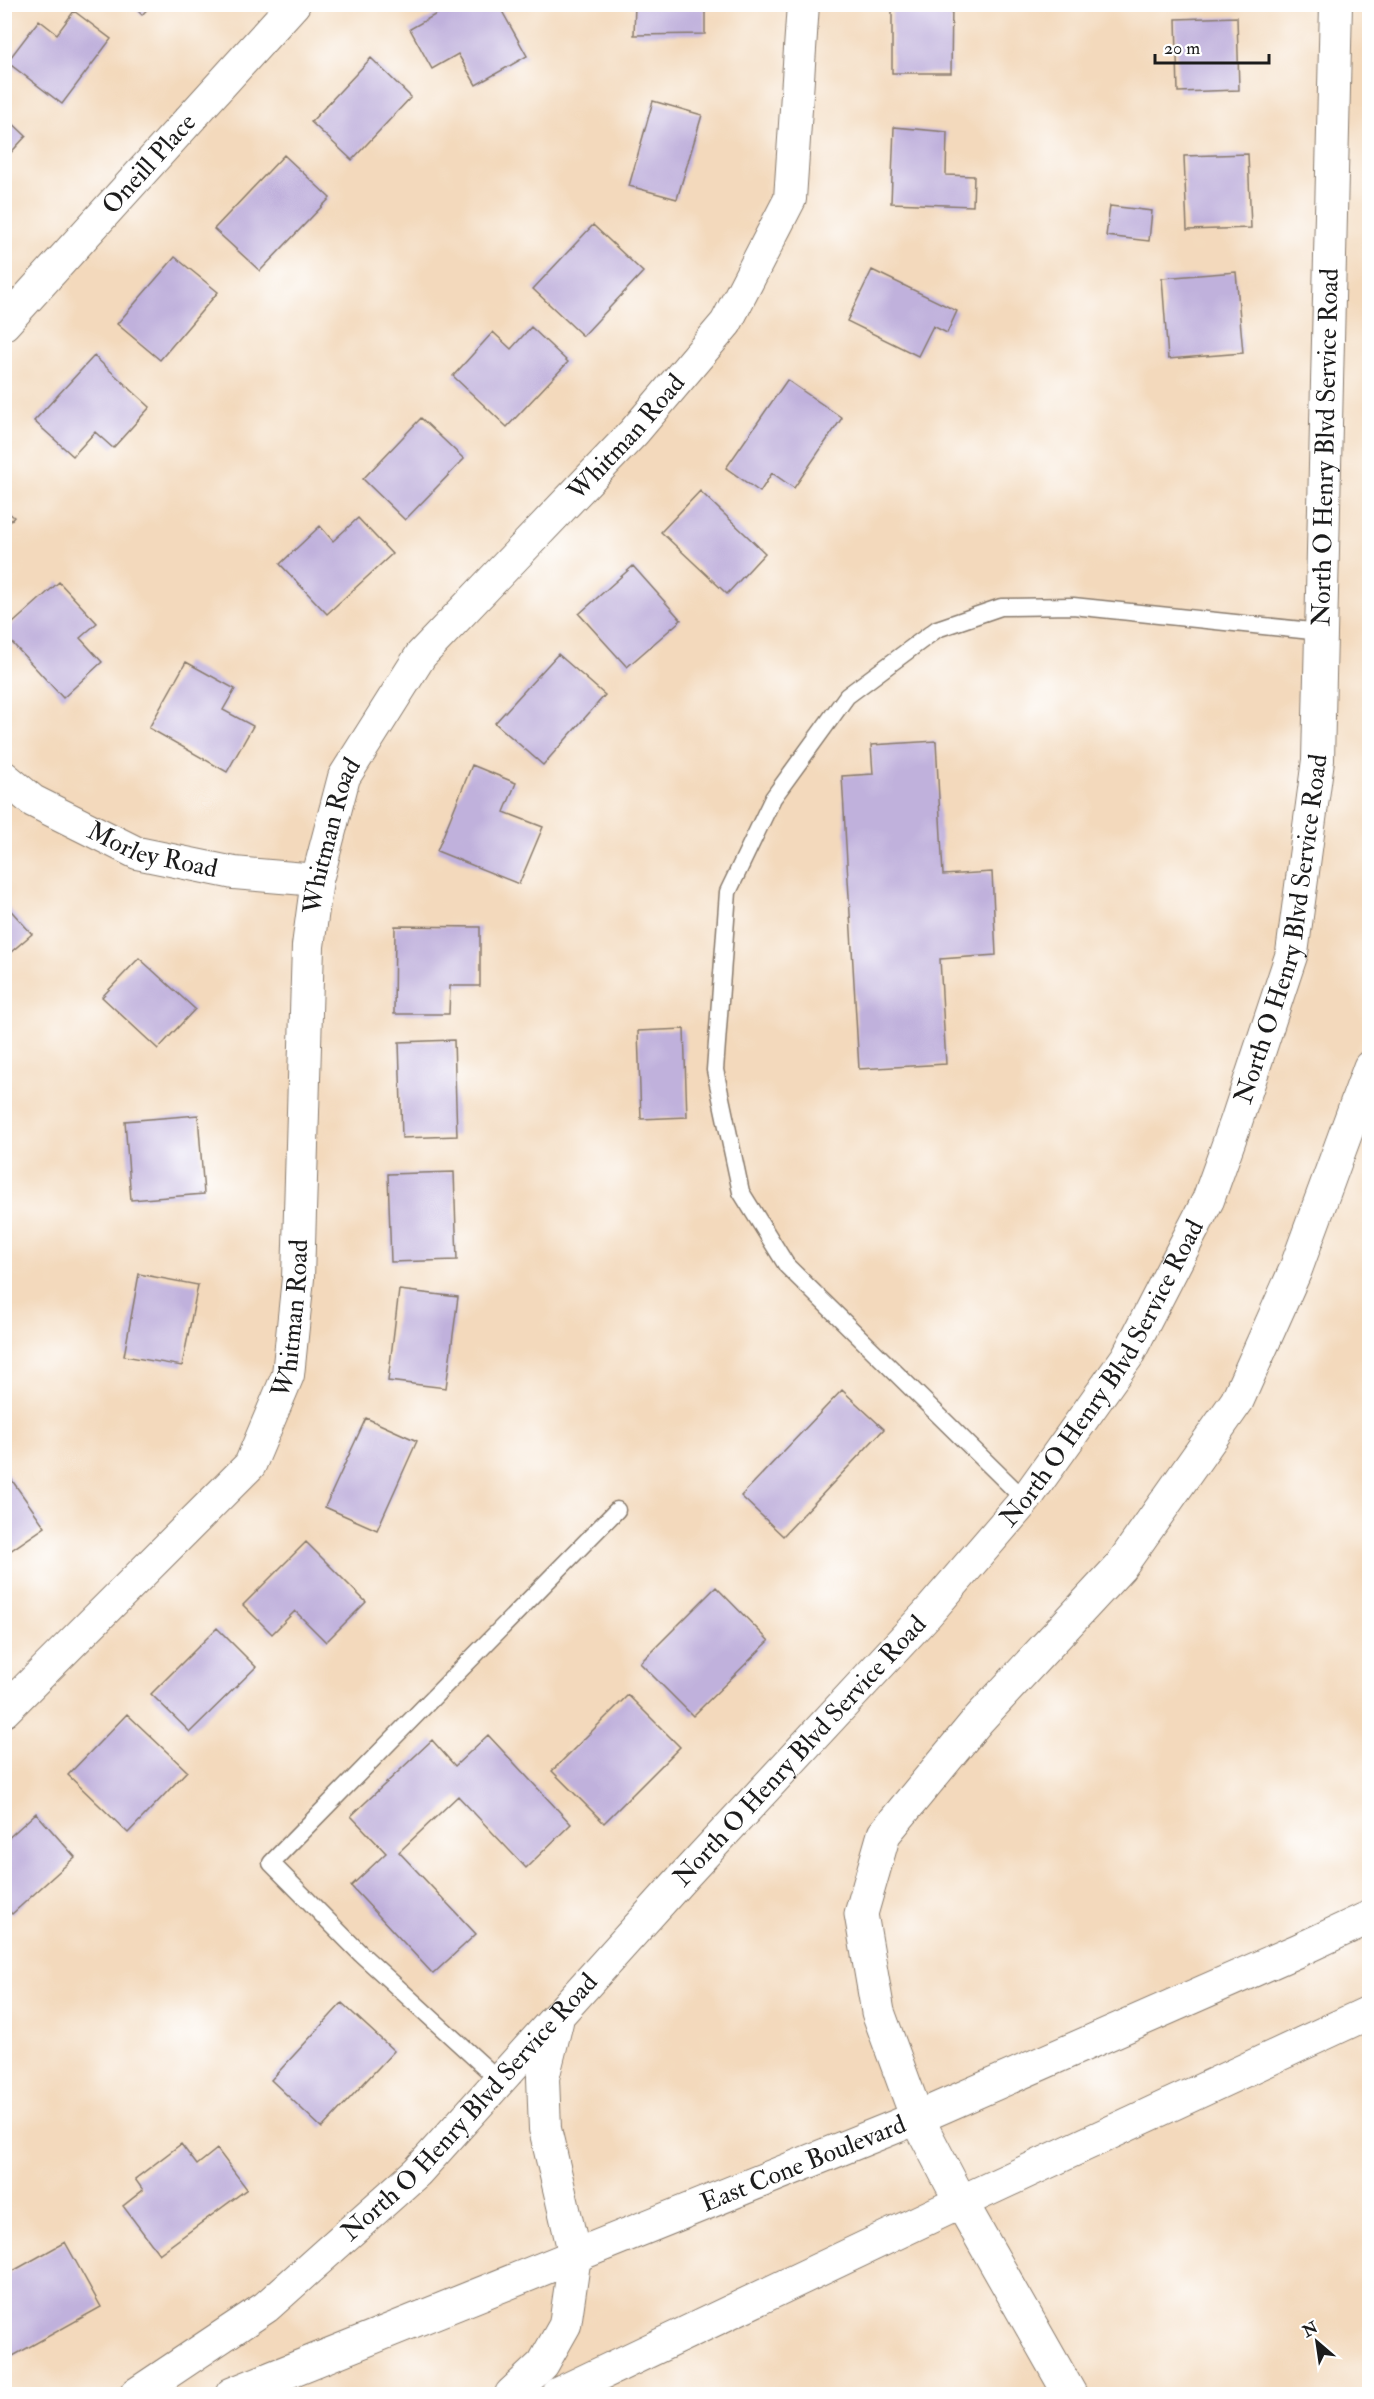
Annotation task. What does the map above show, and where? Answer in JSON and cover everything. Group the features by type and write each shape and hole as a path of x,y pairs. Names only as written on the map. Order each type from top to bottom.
{"main road":[{"path":"1070,2394 961,2202 917,2118 878,2012 861,1914 884,1834 978,1720 1120,1567 1237,1401 1295,1271 1370,1067"},
{"name":"East Cone Boulevard","path":"232,2394 917,2118 1370,1917"},
{"path":"558,2394 961,2202 1370,2012"}],"street":[{"name":"Oneill Place","path":"4,324 294,4"},
{"name":"Whitman Road","path":"4,1711 250,1465 288,1375 298,1278 308,946 317,880 344,777 421,655 634,432 726,323 790,199 803,4"},
{"name":"North O Henry Blvd Service Road","path":"136,2394 266,2307 417,2172 684,1876 927,1614 1025,1500 1127,1357 1208,1200 1292,953 1318,760 1336,4"},
{"name":"Morley Road","path":"4,777 33,801 137,853 234,873 317,880"},
{"path":"511,2394 543,2364 565,2325 575,2256 545,2129 543,2078 558,2018"}],"lane":[{"path":"1025,1500 787,1266 741,1192 716,1070 728,892 773,798 847,696 937,629 1001,607 1073,606 1321,632"},
{"path":"500,2081 362,1954 271,1863 617,1510"}],"building":[{"path":"131,4 152,4 142,15"},
{"path":"454,4 498,4 527,56 476,85 458,54 432,69 410,29"},
{"path":"635,4 705,4 705,34 634,35"},
{"path":"892,4 952,4 951,73 892,73"},
{"path":"74,11 111,39 62,104 7,62 39,20 57,34"},
{"path":"1237,17 1239,90 1178,92 1176,19"},
{"path":"371,58 411,97 352,160 311,122"},
{"path":"653,101 702,115 677,199 629,186"},
{"path":"5,116 26,136 5,159"},
{"path":"894,127 947,132 946,175 974,176 973,206 891,203"},
{"path":"1248,154 1251,228 1187,230 1184,156"},
{"path":"284,155 330,198 260,271 214,229"},
{"path":"1110,206 1152,211 1149,241 1106,236"},
{"path":"593,225 643,272 583,336 533,289"},
{"path":"175,257 218,292 160,360 117,324"},
{"path":"872,270 957,311 947,333 933,326 918,356 847,321"},
{"path":"1236,272 1243,353 1168,359 1162,278"},
{"path":"531,327 568,362 507,427 453,376 493,332 511,349"},
{"path":"94,356 150,407 113,448 95,432 73,456 34,421"},
{"path":"787,380 842,418 794,488 772,473 760,492 726,468"},
{"path":"421,418 464,459 405,520 363,479"},
{"path":"700,491 765,553 727,594 661,532"},
{"path":"4,509 14,517 4,529"},
{"path":"358,518 392,554 327,614 280,564 320,526 333,541"},
{"path":"633,566 681,620 627,667 579,614"},
{"path":"59,582 97,623 80,638 102,662 63,698 4,634 4,631"},
{"path":"558,654 605,695 543,765 495,723"},
{"path":"186,662 235,689 223,710 253,726 227,772 149,728"},
{"path":"936,741 943,875 992,872 996,955 940,959 946,1064 859,1069 842,776 873,774 871,745"},
{"path":"472,765 516,783 504,812 543,827 519,884 437,851"},
{"path":"4,903 32,934 4,958"},
{"path":"395,926 480,927 480,986 450,986 449,1014 394,1014"},
{"path":"139,958 195,1009 158,1049 102,997"},
{"path":"684,1029 687,1117 641,1119 638,1031"},
{"path":"454,1040 457,1136 402,1138 399,1042"},
{"path":"198,1115 204,1194 131,1200 125,1121"},
{"path":"454,1172 457,1260 391,1262 388,1174"},
{"path":"139,1274 198,1285 182,1366 124,1356"},
{"path":"399,1290 458,1297 446,1388 388,1381"},
{"path":"842,1390 884,1429 783,1536 741,1496"},
{"path":"366,1418 417,1441 377,1530 325,1507"},
{"path":"4,1469 45,1527 4,1555"},
{"path":"306,1542 366,1602 326,1642 295,1611 272,1634 243,1605"},
{"path":"716,1587 769,1641 693,1716 640,1663"},
{"path":"217,1628 256,1667 190,1732 151,1694"},
{"path":"628,1695 680,1747 604,1823 552,1771"},
{"path":"127,1714 187,1771 128,1833 68,1775"},
{"path":"488,1735 571,1824 526,1868 458,1796 399,1852 476,1934 433,1974 351,1886 386,1853 351,1816 432,1740 455,1766"},
{"path":"36,1813 75,1857 12,1914 4,1906 4,1842"},
{"path":"342,2003 394,2051 322,2128 271,2080"},
{"path":"181,2144 197,2165 217,2149 247,2189 159,2254 123,2206 143,2190 135,2179"},
{"path":"65,2242 101,2307 4,2361 4,2276"}]}
